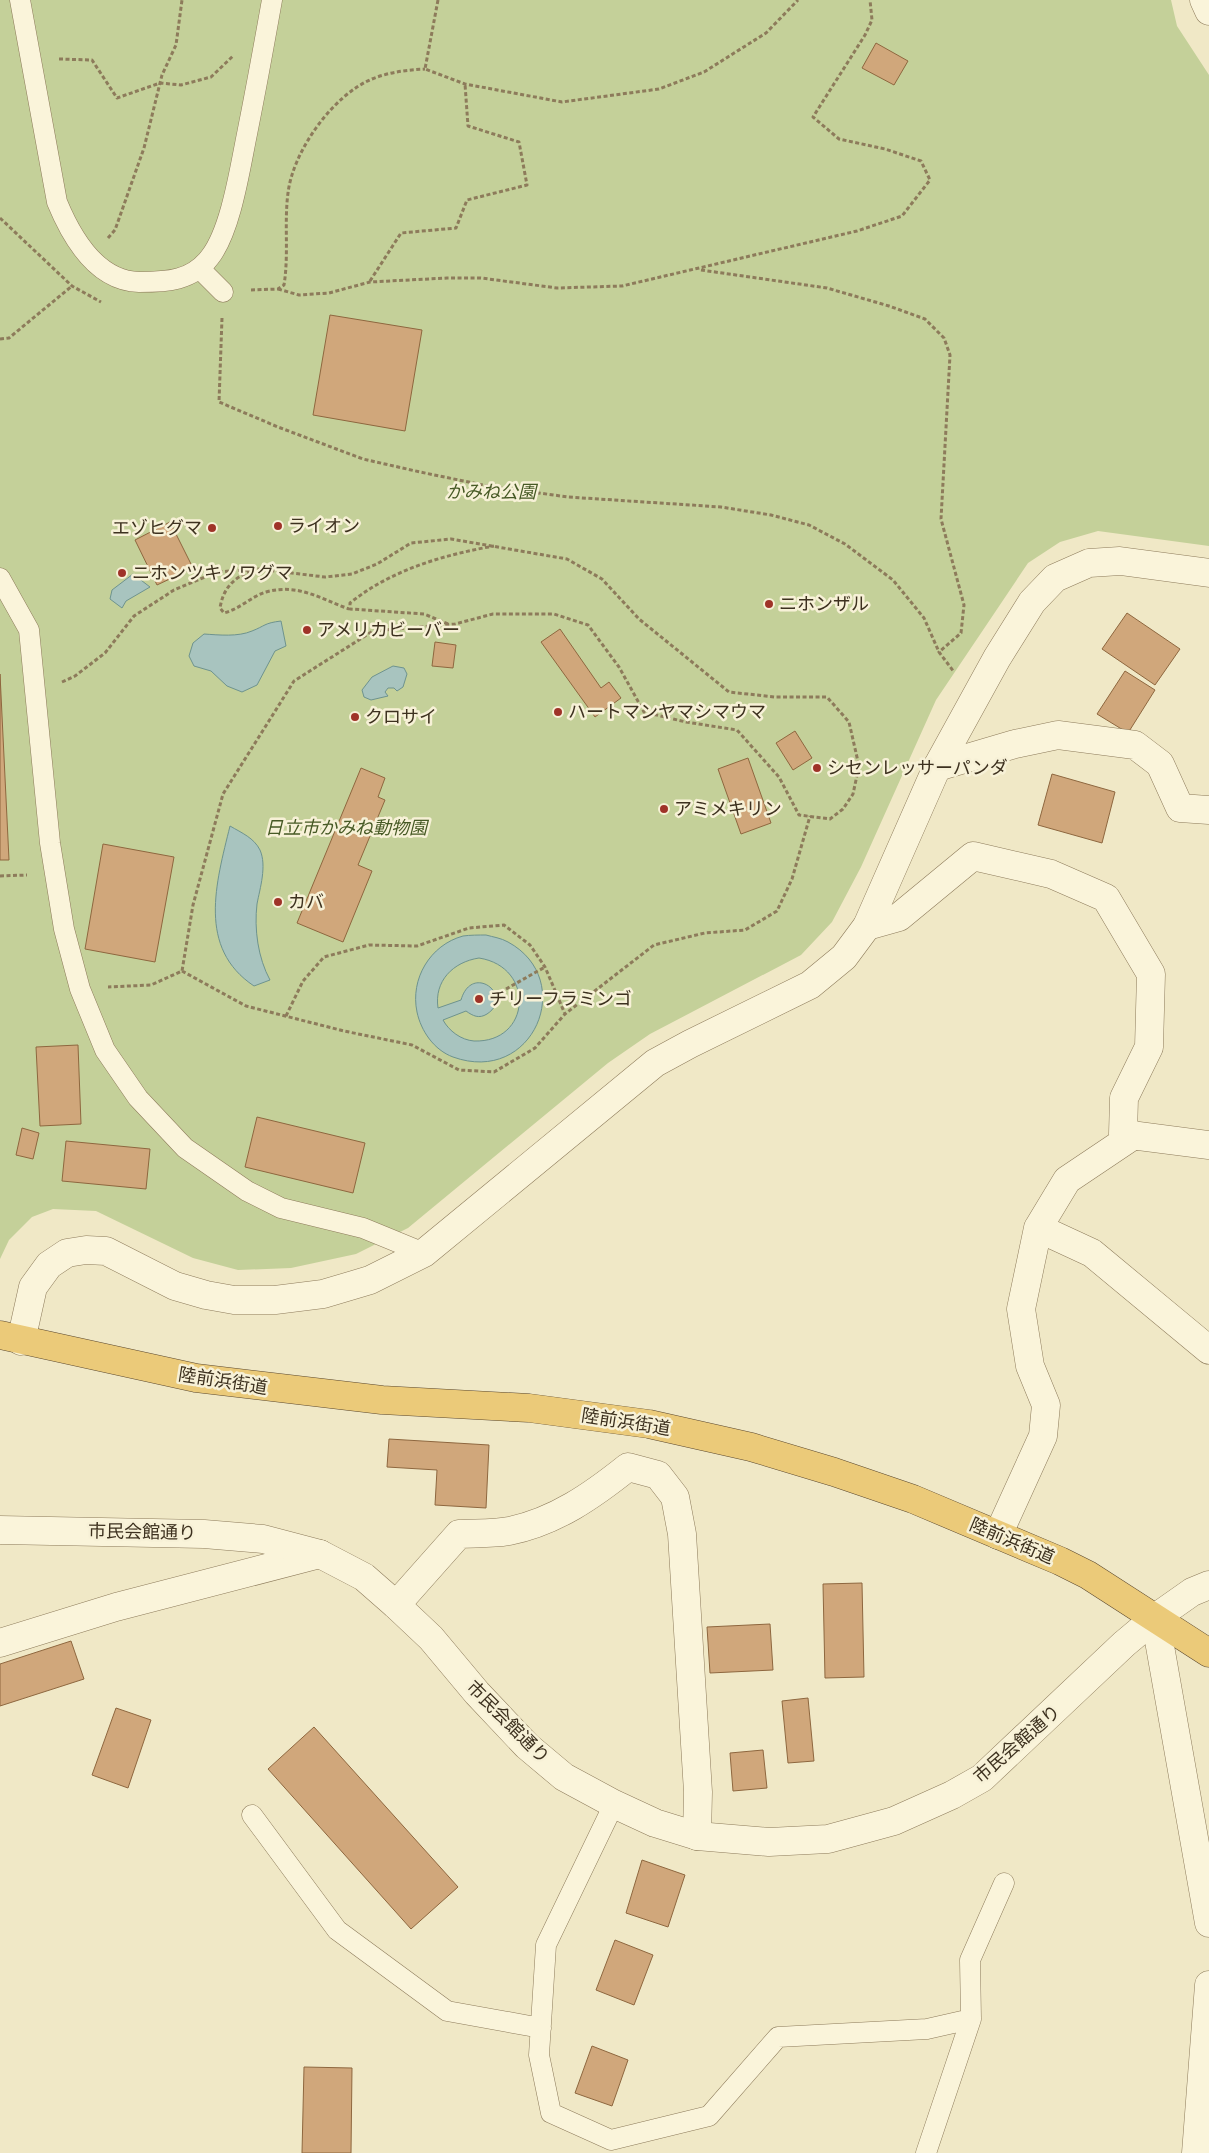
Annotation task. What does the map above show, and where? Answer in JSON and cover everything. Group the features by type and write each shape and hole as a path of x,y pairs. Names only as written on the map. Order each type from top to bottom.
{"highway":[{"name":"陸前浜街道","path":"11,1338 196,1378 273,1389 382,1400 528,1408 649,1424 751,1447 834,1472 913,1499 998,1534 1088,1575 1209,1654"}],"street":[{"path":"1204,0 1209,11"},
{"path":"11,1338 33,1287 49,1265 66,1253 86,1250 106,1251 176,1286 206,1295 234,1300 274,1300 323,1294 370,1280 424,1253 655,1064 690,1044 810,985 844,957 867,926 937,767 1032,602 1055,578 1089,563 1120,561 1209,573"},
{"path":"937,767 1015,744 1058,735 1135,745 1160,764 1180,808 1209,810"},
{"path":"867,926 899,917 973,856 1051,874 1106,898 1151,974 1149,1047 1124,1098 1123,1134 1209,1145"},
{"path":"998,1534 1043,1436 1046,1405 1030,1366 1021,1309 1038,1228 1067,1180 1134,1136"},
{"path":"1038,1228 1092,1253 1209,1350"},
{"path":"396,1605 459,1534 509,1531 546,1520 577,1504 628,1467 658,1475 675,1497 682,1534 698,1792 697,1836"},
{"name":"市民会館通り","path":"0,1530 204,1534 263,1539 320,1554 364,1577 396,1605 431,1638 477,1693 527,1746 564,1777 614,1804 655,1823 697,1836 769,1842 828,1839 894,1821 952,1795 982,1778 1124,1644 1155,1618 1192,1592 1209,1584"},
{"path":"0,1643 116,1607 320,1554"},
{"path":"1155,1618 1209,1923"},
{"path":"1196,2153 1209,1984"}],"lane":[{"path":"20,0 57,202 68,229 93,262 113,274 135,282 164,282 183,278 199,268 211,257 231,209 272,0"},
{"path":"199,268 223,292"},
{"path":"0,578 29,630 50,843 64,929 80,989 105,1050 138,1098 185,1148 247,1191 281,1208 363,1228 424,1253"},
{"path":"614,1804 546,1944 539,2055 551,2113 612,2140 708,2116 778,2037 926,2028 971,2019"},
{"path":"252,1815 337,1930 448,2011 541,2028"},
{"path":"926,2153 971,2019 970,1960 1004,1883"}],"path":[{"path":"89,257 115,230 144,148 162,75 176,45 182,0"},
{"path":"425,68 438,0"},
{"path":"278,289 284,285 287,265 288,191 296,166 309,139 330,111 350,92 371,80 397,72 425,68 465,84 562,102 659,89 712,68 766,33 798,0"},
{"path":"870,0 872,20 865,35 813,117 839,139 921,161 930,180 902,216 857,232 622,286 557,288 481,278 370,282 319,294 299,295 278,289 223,292 220,402 278,427 363,458 420,472 488,486 568,497 721,507 771,515 809,525 845,544 892,580 924,618 939,652 951,670 979,692"},
{"path":"59,59 92,60 117,98 160,83 181,85 211,77 235,54 245,40 265,40"},
{"path":"370,282 401,233 456,228 467,200 528,185 519,142 468,126 465,84"},
{"path":"697,269 827,288 925,319 944,338 950,355 941,518 964,605 961,633 939,652"},
{"path":"0,339 9,338 72,286"},
{"path":"34,682 59,684 75,676 105,653 134,616 174,590 217,572 257,570 325,577 352,574 377,564 411,543 451,539 497,545 567,558 602,579 639,619 729,692 775,697 827,697 850,722 859,766 853,794 843,809 830,818 799,815 779,778 737,730 686,722 644,712 619,667 588,625 554,614 493,614 449,624 373,630 294,681 223,794 193,905 182,971"},
{"path":"350,609 350,602 388,578 434,559 497,545"},
{"path":"257,570 241,575 229,584 222,596 220,608 224,613 233,611 265,592 280,590 306,591 350,609 424,614 449,624"},
{"path":"182,971 246,1006 412,1045 459,1070 494,1072 535,1048 565,1014 654,945 704,933 744,930 777,912 792,879 810,816"},
{"path":"286,1016 302,981 324,957 369,945 417,946 469,928 504,925 530,945 545,966 565,1014"},
{"path":"506,989 545,966"},
{"path":"80,989 151,985 182,971"}],"green space":[{"name":"かみね公園","path":"0,0 1171,0 1177,26 1209,75 1209,546 1098,531 1060,542 1028,563 936,700 861,867 832,922 801,955 650,1034 608,1063 408,1228 356,1254 291,1268 238,1270 193,1258 96,1211 53,1209 32,1217 9,1240 0,1259"}],"water":[{"path":"133,574 150,587 126,601 122,608 110,599 112,590"},
{"path":"281,621 286,646 275,651 257,685 242,692 227,686 211,671 194,666 189,656 193,643 204,634 241,634"},
{"path":"393,666 404,668 407,674 403,687 397,691 394,688 388,688 385,692 388,696 371,700 364,697 362,690 372,677"},
{"path":"230,826 254,842 262,856 263,870 256,923 262,962 270,980 254,986 236,971 224,953 218,934 215,913 216,892"},
{"path":"486,935 508,942 529,959 540,980 542,1003 537,1025 524,1043 505,1057 481,1062 453,1057 434,1045 425,1033 419,1019 416,1000 420,976 432,955 451,940 463,936","holes":["479,958 497,964 510,975 517,989 519,1004 516,1018 507,1030 493,1038 474,1041 460,1037 443,1020 466,1011 476,1016 484,1016 494,1007 496,999 494,992 489,986 481,983 474,984 466,989 461,1000 438,1008 439,989 442,981 454,968 470,960"]}],"building":[{"path":"876,43 908,61 894,85 862,68"},
{"path":"330,315 422,330 405,431 313,415"},
{"path":"170,522 193,568 157,585 135,540"},
{"path":"1127,613 1180,649 1155,685 1102,649"},
{"path":"560,629 601,688 609,682 621,698 595,717 541,642"},
{"path":"435,642 456,645 453,668 432,666"},
{"path":"1125,671 1155,690 1128,733 1097,714"},
{"path":"0,674 9,860 0,860"},
{"path":"795,731 812,758 793,770 776,743"},
{"path":"748,758 771,823 741,834 718,769"},
{"path":"361,768 385,778 378,797 385,800 358,865 372,871 343,942 297,923"},
{"path":"1052,774 1115,792 1102,843 1038,825"},
{"path":"103,844 174,857 155,962 85,949"},
{"path":"78,1045 81,1124 40,1126 36,1047"},
{"path":"257,1117 365,1143 353,1193 245,1167"},
{"path":"22,1128 39,1133 33,1159 16,1155"},
{"path":"66,1141 150,1149 146,1189 62,1181"},
{"path":"389,1439 489,1445 486,1508 435,1505 437,1470 387,1467"},
{"path":"862,1583 864,1677 825,1678 823,1584"},
{"path":"770,1624 773,1670 710,1673 707,1627"},
{"path":"71,1641 84,1679 0,1706 0,1664"},
{"path":"808,1698 814,1761 788,1763 782,1701"},
{"path":"116,1708 151,1720 128,1788 92,1775"},
{"path":"314,1727 458,1887 411,1929 268,1769"},
{"path":"763,1750 767,1788 733,1791 730,1753"},
{"path":"642,1860 685,1875 668,1927 626,1913"},
{"path":"615,1940 653,1955 634,2005 596,1990"},
{"path":"592,2046 628,2060 612,2106 575,2093"},
{"path":"304,2067 352,2068 351,2153 302,2153"}],"place":[{"name":"ライオン","path":"278,526"},
{"name":"エゾヒグマ","path":"212,528"},
{"name":"ニホンツキノワグマ","path":"122,573"},
{"name":"ニホンザル","path":"769,604"},
{"name":"アメリカビーバー","path":"307,630"},
{"name":"ハートマンヤマシマウマ","path":"558,712"},
{"name":"クロサイ","path":"355,717"},
{"name":"シセンレッサーパンダ","path":"817,768"},
{"name":"アミメキリン","path":"664,809"},
{"name":"カバ","path":"278,902"},
{"name":"チリーフラミンゴ","path":"479,999"}],"park label":[{"name":"日立市かみね動物園","path":"346,828"}]}
